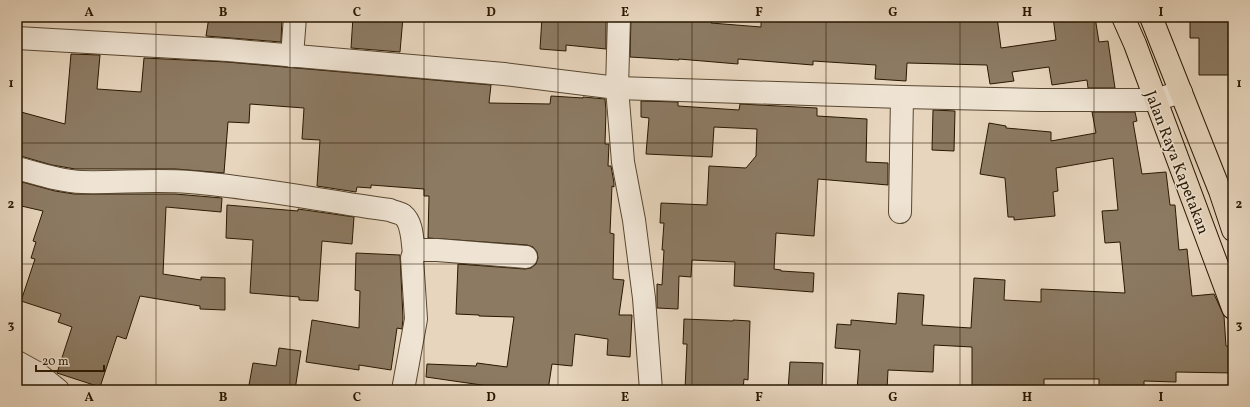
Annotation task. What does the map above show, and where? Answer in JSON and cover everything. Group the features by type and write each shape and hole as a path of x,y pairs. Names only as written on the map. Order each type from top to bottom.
{"highway":[{"name":"Jalan Raya Kapetakan","path":"1123,17 1135,44 1233,308"},
{"name":"Jalan Raya Kapetakan","path":"1151,17 1220,191 1233,230"}],"street":[{"path":"292,56 295,17"},
{"path":"619,17 617,88 623,162 634,220 644,298 651,390"},
{"path":"17,38 228,50 504,74 617,88 1040,100 1155,100 1181,92"},
{"path":"900,212 902,97"},
{"path":"17,168 47,176 81,182 146,180 188,182 244,188 390,210 402,215 407,221 411,231 414,253 412,258 416,320 403,390"},
{"path":"414,253 418,250 437,250 526,258"},
{"path":"17,362 31,380 58,390"}],"building":[{"path":"209,17 238,20 238,17 282,17 281,42 206,36"},
{"path":"353,17 403,17 400,52 351,48"},
{"path":"542,17 606,17 606,49 566,45 566,51 540,49"},
{"path":"631,17 669,17 711,20 711,23 761,27 761,17 997,17 1001,48 1056,40 1053,17 1095,17 1099,42 1108,41 1115,88 1088,88 1087,80 1052,85 1049,67 1012,72 1014,81 990,84 987,65 907,63 906,81 875,79 876,65 813,61 813,65 738,59 738,64 630,57"},
{"path":"1190,21 1233,21 1233,45 1230,45 1230,75 1199,75 1199,38 1190,38"},
{"path":"71,54 100,55 97,89 141,92 144,58 227,62 491,85 489,103 550,104 551,96 605,99 605,144 609,144 608,166 611,166 614,183 614,187 612,186 610,233 614,234 613,279 624,280 619,315 632,315 630,357 607,355 608,339 575,334 572,366 552,364 548,390 516,390 426,377 427,364 476,366 477,363 507,367 514,317 456,314 458,264 525,269 531,268 536,264 538,258 537,252 533,247 527,245 428,238 429,196 424,196 424,189 371,185 371,188 357,187 356,192 317,186 320,140 302,139 304,108 250,104 249,123 228,122 224,173 176,169 75,169 52,165 17,155 17,127 21,112 65,124"},
{"path":"641,101 678,102 678,106 739,110 740,104 817,108 817,116 867,119 866,162 888,163 888,185 818,179 814,236 776,233 774,269 781,271 814,273 813,292 734,286 735,262 692,260 691,277 679,276 678,309 657,308 657,284 662,285 664,250 662,250 664,223 660,223 661,203 707,205 709,166 746,168 756,156 757,129 714,127 712,157 646,154 649,118 641,117"},
{"path":"933,110 955,111 954,151 932,150"},
{"path":"1092,112 1135,112 1137,121 1133,122 1142,174 1166,172 1170,205 1175,205 1179,250 1187,249 1192,296 1214,294 1224,316 1226,346 1233,347 1233,373 1176,372 1176,382 1144,381 1144,390 1099,390 1099,379 1044,379 1044,390 972,390 972,347 934,345 933,372 888,370 887,390 857,390 860,350 835,348 837,324 851,325 851,320 896,324 898,293 924,295 922,325 971,328 974,278 1005,280 1004,300 1041,302 1041,289 1125,293 1120,242 1105,243 1102,211 1118,210 1113,158 1056,168 1058,191 1053,192 1055,216 1014,220 1014,217 1008,217 1005,178 980,174 989,123 1006,126 1006,128 1051,132 1051,141 1096,133"},
{"path":"22,182 55,191 74,194 175,194 222,198 221,212 166,207 163,274 201,280 201,277 225,278 225,310 200,309 200,306 140,296 126,339 117,336 100,387 57,373 72,327 58,322 61,314 21,301 35,259 31,258 36,242 33,241 43,211 17,205"},
{"path":"227,205 298,211 298,209 354,217 352,244 322,241 318,301 299,300 299,297 250,293 253,240 226,238"},
{"path":"356,253 400,255 403,318 402,329 397,328 391,370 359,365 359,370 306,362 312,320 359,328 360,291 355,290"},
{"path":"684,319 750,321 748,380 744,379 743,390 685,390 687,344 683,344"},
{"path":"279,348 301,351 295,390 277,390 249,385 253,363 276,366"},
{"path":"790,362 823,363 822,390 788,390"}]}
